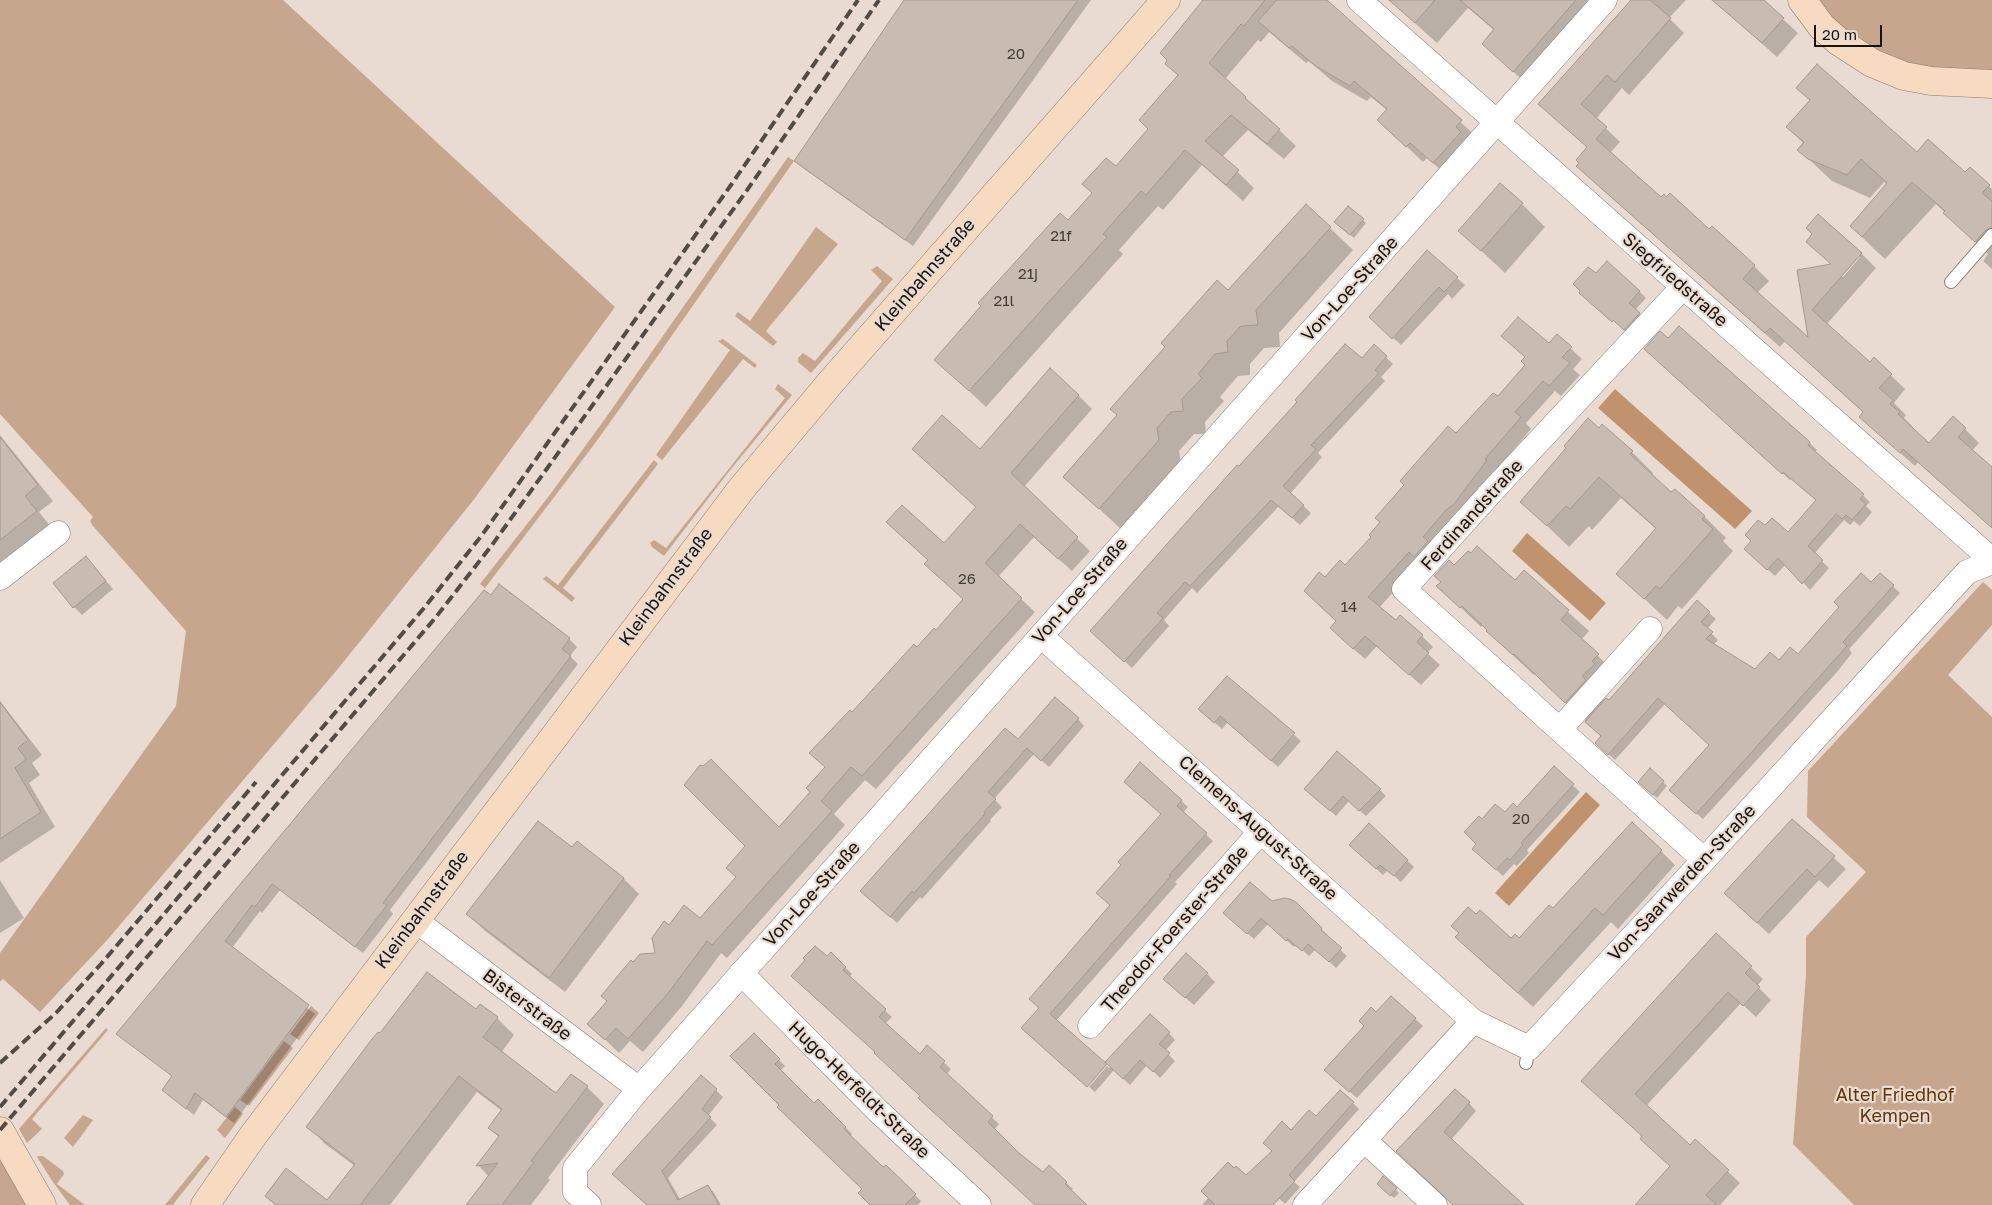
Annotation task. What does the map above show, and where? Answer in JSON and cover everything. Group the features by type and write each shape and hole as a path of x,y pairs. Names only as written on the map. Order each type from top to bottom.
{"street":[{"name":"Kleinbahnstraße","path":"205,1205 252,1137 742,488 831,382 1166,0"},
{"name":"Siegfriedstraße","path":"1359,0 1992,561"},
{"name":"Von-Loe-Straße","path":"582,1199 575,1168 639,1089 1606,0"},
{"path":"1802,0 1822,27 1838,41 1854,53 1888,71 1931,81 1992,84"},
{"name":"Ferdinandstraße","path":"1683,287 1495,488 1404,589 1704,860"},
{"path":"0,578 58,533"},
{"name":"Von-Saarwerden-Straße","path":"1473,1021 1527,1055 1967,572 1992,561"},
{"path":"1560,729 1650,629"},
{"name":"Clemens-August-Straße","path":"1041,636 1473,1021"},
{"name":"Theodor-Foerster-Straße","path":"1090,1026 1261,831"},
{"name":"Bisterstraße","path":"415,920 639,1089"},
{"name":"Hugo-Herfeldt-Straße","path":"741,973 878,1111 979,1205"},
{"path":"1305,1205 1473,1021"},
{"path":"0,1131 42,1205"},
{"path":"1364,1140 1435,1205"},
{"path":"22,1169 53,1205"}],"lane":[{"path":"1951,282 1992,235"}],"green space":[{"path":"0,0 283,0 615,307 475,498 337,670 108,939 40,1012 3,979 0,982 0,953 176,706 186,631 93,526 90,521 93,517 0,414"},
{"path":"1818,0 1992,0 1992,71 1922,66 1879,52 1847,32 1831,17"},
{"path":"788,157 794,161 659,354 593,446 485,588 480,584 549,496 607,416"},
{"path":"816,227 838,244 766,331 777,342 773,346 735,316 738,312 750,321"},
{"path":"877,266 893,279 811,373 798,362 798,358 803,353 815,361 882,281 871,270"},
{"path":"723,339 757,365 755,368 743,359 662,460 656,455 730,350 718,341"},
{"path":"778,384 792,395 727,474 664,556 652,547 650,543 654,540 666,548 785,398 775,389"},
{"path":"654,460 658,464 563,588 575,598 572,602 543,579 546,576 558,585"},
{"name":"Alter Friedhof Kempen","path":"1983,582 1992,590 1992,625 1948,675 1992,717 1992,1205 1854,1205 1793,1144 1806,975 1806,937 1866,872 1807,817 1808,771"},
{"path":"311,1006 319,1013 299,1040 290,1034"},
{"path":"106,1028 108,1030 32,1119 42,1129 27,1143 19,1129"},
{"path":"284,1041 293,1048 249,1106 240,1100"},
{"path":"235,1107 243,1114 225,1138 217,1130"},
{"path":"83,1115 93,1120 73,1147 64,1138"},
{"path":"206,1155 210,1158 173,1205 165,1205"},
{"path":"38,1156 43,1156 63,1171 64,1174 57,1184 85,1205 70,1205 53,1182"},
{"path":"3,1159 33,1205 0,1205 0,1162"}],"shaded area":[{"path":"1615,389 1752,511 1735,529 1598,408"},
{"path":"1527,533 1606,603 1590,621 1512,551"},
{"path":"1586,792 1600,805 1509,906 1495,893"}],"building":[{"path":"904,0 1078,0 905,240 794,161"},
{"path":"1203,0 1265,0 1244,26 1241,24 1209,63 1280,129 1267,144 1231,115 1205,141 1239,170 1226,185 1185,150 1146,195 1141,191 1103,234 1107,237 969,391 934,360 981,306 978,303 1060,213 1068,220 1092,193 1082,184 1106,158 1116,166 1148,129 1139,120 1178,75 1165,64 1167,60 1160,53"},
{"path":"1277,0 1327,0 1462,120 1456,127 1461,132 1433,163 1410,143 1406,147 1377,120 1387,109 1354,81 1350,86 1314,65 1292,46 1289,48 1258,21"},
{"path":"1389,0 1435,0 1415,23"},
{"path":"1460,0 1576,0 1513,72 1482,44 1494,29"},
{"path":"1631,0 1650,0 1671,18 1615,82 1607,75 1581,104 1607,127 1596,139 1661,197 1664,194 1666,197 1670,193 1709,229 1712,226 1755,265 1743,279 1808,337 1797,270 1831,264 1806,242 1812,234 1806,228 1818,214 1862,253 1812,310 1870,362 1874,357 1892,374 1879,388 1893,400 1890,404 1900,412 1898,414 1929,443 1953,416 1966,428 1958,437 1992,467 1992,528 1903,449 1900,453 1859,417 1863,412 1770,328 1765,333 1576,166 1579,163 1576,160 1587,147 1538,104"},
{"path":"1712,0 1764,0 1784,18 1762,43"},
{"path":"1817,64 1917,152 1928,139 1965,172 1970,167 1990,185 1982,193 1992,201 1992,227 1986,230 1975,242 1943,213 1945,211 1912,182 1862,237 1850,226 1887,183 1861,159 1847,175 1808,159 1797,150 1804,142 1786,127 1810,100 1796,88"},
{"path":"1500,183 1523,203 1481,251 1458,231"},
{"path":"1306,204 1331,227 1256,310 1258,325 1241,326 1227,341 1228,352 1215,354 1198,374 1202,378 1182,399 1183,411 1171,412 1157,428 1159,440 1099,509 1063,477 1117,415 1110,409 1165,347 1161,343 1217,280 1228,290"},
{"path":"1348,206 1364,219 1350,235 1334,222"},
{"path":"1427,250 1458,277 1444,292 1439,287 1392,339 1369,317"},
{"path":"1607,261 1640,291 1629,303 1640,313 1624,330 1579,293 1580,291 1573,284 1588,267 1596,273"},
{"path":"1518,317 1549,343 1557,334 1572,347 1562,357 1570,363 1549,386 1543,381 1515,412 1521,417 1485,459 1487,460 1454,504 1446,510 1423,537 1428,541 1414,557 1409,552 1368,597 1396,620 1400,615 1423,635 1417,642 1429,653 1409,675 1365,636 1353,649 1330,628 1336,621 1304,591 1319,572 1325,577 1340,560 1345,565 1371,537 1369,535 1380,522 1375,518 1404,485 1400,481 1448,426 1456,433 1493,393 1498,396 1525,365 1521,361 1525,357 1501,336"},
{"path":"1679,326 1810,442 1808,445 1864,494 1860,499 1866,504 1852,520 1846,515 1842,519 1836,514 1808,546 1823,560 1802,584 1778,558 1767,570 1744,549 1751,541 1745,535 1758,520 1765,525 1772,518 1788,532 1816,500 1783,472 1782,474 1644,349 1660,331 1668,338"},
{"path":"1345,344 1362,358 1374,344 1387,356 1375,370 1379,373 1311,445 1316,449 1283,486 1304,505 1292,518 1271,500 1190,586 1185,582 1157,613 1163,618 1124,662 1090,631 1237,465 1239,466 1297,402 1295,400"},
{"path":"1050,368 1079,395 1011,473 1078,537 1058,559 1020,524 985,563 1022,598 862,776 851,767 821,801 832,811 712,945 707,941 669,992 628,1039 616,1028 605,1040 587,1024 607,1001 601,996 631,960 633,962 640,954 655,953 652,938 664,921 669,925 684,905 700,918 736,877 726,868 745,846 684,785 700,765 703,766 711,759 779,827 810,792 806,788 825,767 809,753 850,710 852,712 914,644 917,647 934,628 936,630 963,599 924,564 928,560 886,522 902,505 944,543 976,507 912,449 942,415 980,449"},
{"path":"1588,418 1599,428 1602,424 1633,451 1630,454 1671,492 1675,489 1705,516 1702,519 1713,529 1660,589 1656,586 1644,599 1616,574 1656,528 1599,477 1570,509 1566,506 1547,526 1520,502 1566,448 1564,446"},
{"path":"0,437 38,485 25,496 37,511 0,540"},
{"path":"1477,546 1515,580 1524,570 1569,610 1561,620 1599,654 1592,661 1595,664 1582,676 1586,680 1565,703 1514,654 1486,631 1462,606 1460,608 1436,586 1441,582 1434,576 1449,560 1454,565 1468,551 1471,553"},
{"path":"86,556 106,581 73,608 53,583"},
{"path":"1861,573 1871,582 1880,573 1894,585 1843,642 1847,646 1696,814 1669,790 1709,745 1658,698 1608,755 1595,743 1601,736 1585,722 1606,698 1609,700 1697,600 1710,612 1701,622 1713,632 1706,639 1755,669 1770,652 1779,660 1790,647 1798,654 1839,607 1834,602"},
{"path":"499,584 570,638 562,649 571,656 383,903 387,905 355,947 272,884 255,907 252,905 225,941 309,1005 226,1117 195,1093 186,1109 162,1090 172,1076 116,1034 484,590 491,595"},
{"path":"1227,676 1295,733 1271,761 1220,716 1214,723 1198,709"},
{"path":"1055,697 1079,718 1041,761 1027,748 988,792 996,799 984,812 985,814 890,917 860,891 1005,728 1018,739"},
{"path":"0,702 28,740 18,748 26,759 15,768 41,812 0,839"},
{"path":"1337,751 1381,789 1359,811 1343,796 1330,811 1304,789"},
{"path":"1140,762 1182,800 1177,806 1207,833 1050,1014 1107,1064 1087,1087 1021,1028 1039,1008 1029,999 1110,905 1096,893 1121,865 1118,862 1161,814 1124,782"},
{"path":"1554,766 1574,784 1521,843 1523,845 1510,860 1507,858 1496,870 1472,849 1476,844 1464,832 1479,816 1482,819 1495,804 1505,812 1513,803 1517,807"},
{"path":"1650,768 1664,781 1653,795 1638,782"},
{"path":"1792,819 1835,856 1815,877 1807,869 1757,923 1724,893"},
{"path":"538,821 572,847 577,841 624,878 549,978 466,914"},
{"path":"1632,822 1662,850 1603,915 1595,908 1518,993 1455,937 1459,933 1451,926 1468,907 1476,914 1480,910 1511,938 1515,934 1519,938 1549,905 1553,908"},
{"path":"1369,823 1408,860 1394,876 1380,865 1376,869 1349,845"},
{"path":"1250,882 1272,901 1284,898 1296,902 1322,928 1321,930 1342,948 1329,962 1308,944 1302,951 1288,939 1286,941 1261,918 1247,934 1223,913"},
{"path":"1716,933 1752,966 1745,973 1760,987 1743,1006 1728,992 1635,1094 1690,1145 1695,1139 1729,1170 1706,1195 1717,1205 1635,1205 1670,1166 1640,1139 1642,1136 1581,1081"},
{"path":"815,946 827,956 831,952 846,967 843,970 886,1009 879,1017 920,1054 927,1045 945,1061 940,1067 993,1116 988,1122 1020,1154 1043,1172 1049,1165 1087,1205 1035,1205 918,1098 920,1096 875,1052 791,976 805,960 803,958"},
{"path":"1186,953 1208,973 1185,998 1163,979"},
{"path":"427,972 476,1009 480,1004 498,1017 483,1037 556,1093 571,1074 588,1086 531,1161 534,1162 502,1205 466,1205 498,1163 476,1166 499,1136 488,1128 502,1109 459,1076 360,1205 276,1205 265,1196 286,1168 327,1200 355,1164 306,1127 372,1039 378,1032 380,1033"},
{"path":"1391,996 1416,1018 1349,1092 1324,1070 1364,1026 1359,1021 1371,1007 1376,1012"},
{"path":"1150,1014 1170,1032 1159,1044 1170,1053 1153,1072 1140,1060 1123,1079 1105,1062"},
{"path":"754,1033 780,1059 775,1064 814,1103 818,1099 846,1127 844,1129 883,1167 886,1165 916,1194 905,1205 870,1205 858,1193 862,1189 777,1107 779,1105 730,1056"},
{"path":"701,1075 717,1089 702,1109 711,1117 662,1171 678,1200 708,1185 719,1205 647,1205 612,1174"},
{"path":"1455,1089 1470,1102 1444,1132 1524,1205 1453,1205 1396,1151"},
{"path":"1340,1090 1354,1102 1289,1175 1295,1181 1273,1205 1215,1205 1201,1191 1228,1162 1246,1175 1272,1151 1263,1143 1282,1121 1291,1130 1309,1110 1316,1116"},
{"path":"1383,1176 1397,1188 1390,1196 1377,1184"}],"railway":[{"path":"0,1107 424,608 482,535 731,185 858,0"},
{"path":"0,1130 436,617 492,545 745,193 879,0"},
{"path":"0,1063 56,1013 101,964 256,782"}]}
